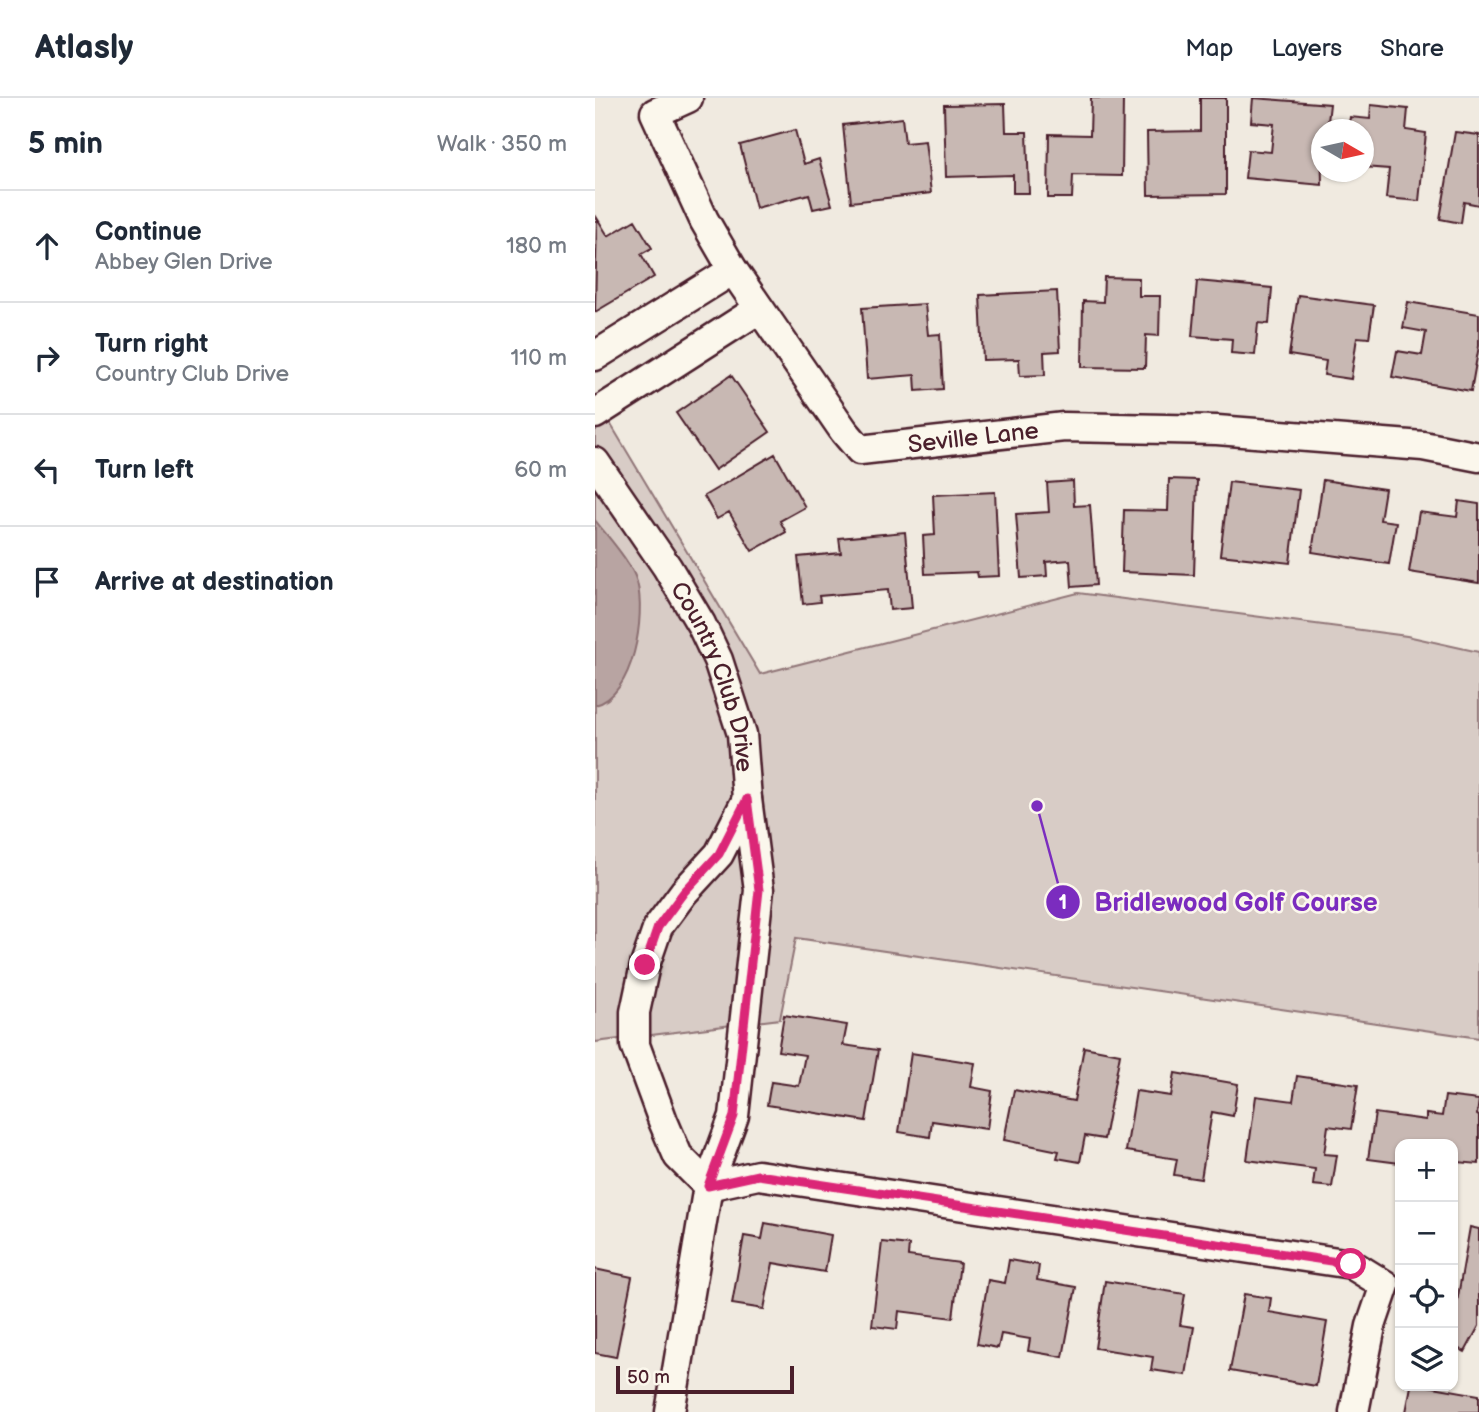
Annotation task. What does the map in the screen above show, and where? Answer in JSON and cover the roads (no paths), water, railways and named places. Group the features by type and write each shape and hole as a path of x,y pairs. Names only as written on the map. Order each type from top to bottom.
{"street":[{"name":"Seville Lane","path":"688,98 655,113 704,220 759,309 860,450 1064,427 1217,430 1423,446 1479,457"},
{"path":"595,356 733,270"},
{"path":"595,414 759,309"},
{"name":"Country Club Drive","path":"595,462 667,567 701,624 718,660 742,734 759,890 734,1116 708,1186 670,1412"},
{"path":"747,799 719,854 684,892 658,927 645,965 635,1012 635,1045 678,1156 708,1186 758,1175 1351,1264 1385,1285 1371,1326 1354,1412"}],"place":[{"name":"Bridlewood Golf Course","path":"1037,806"}]}
